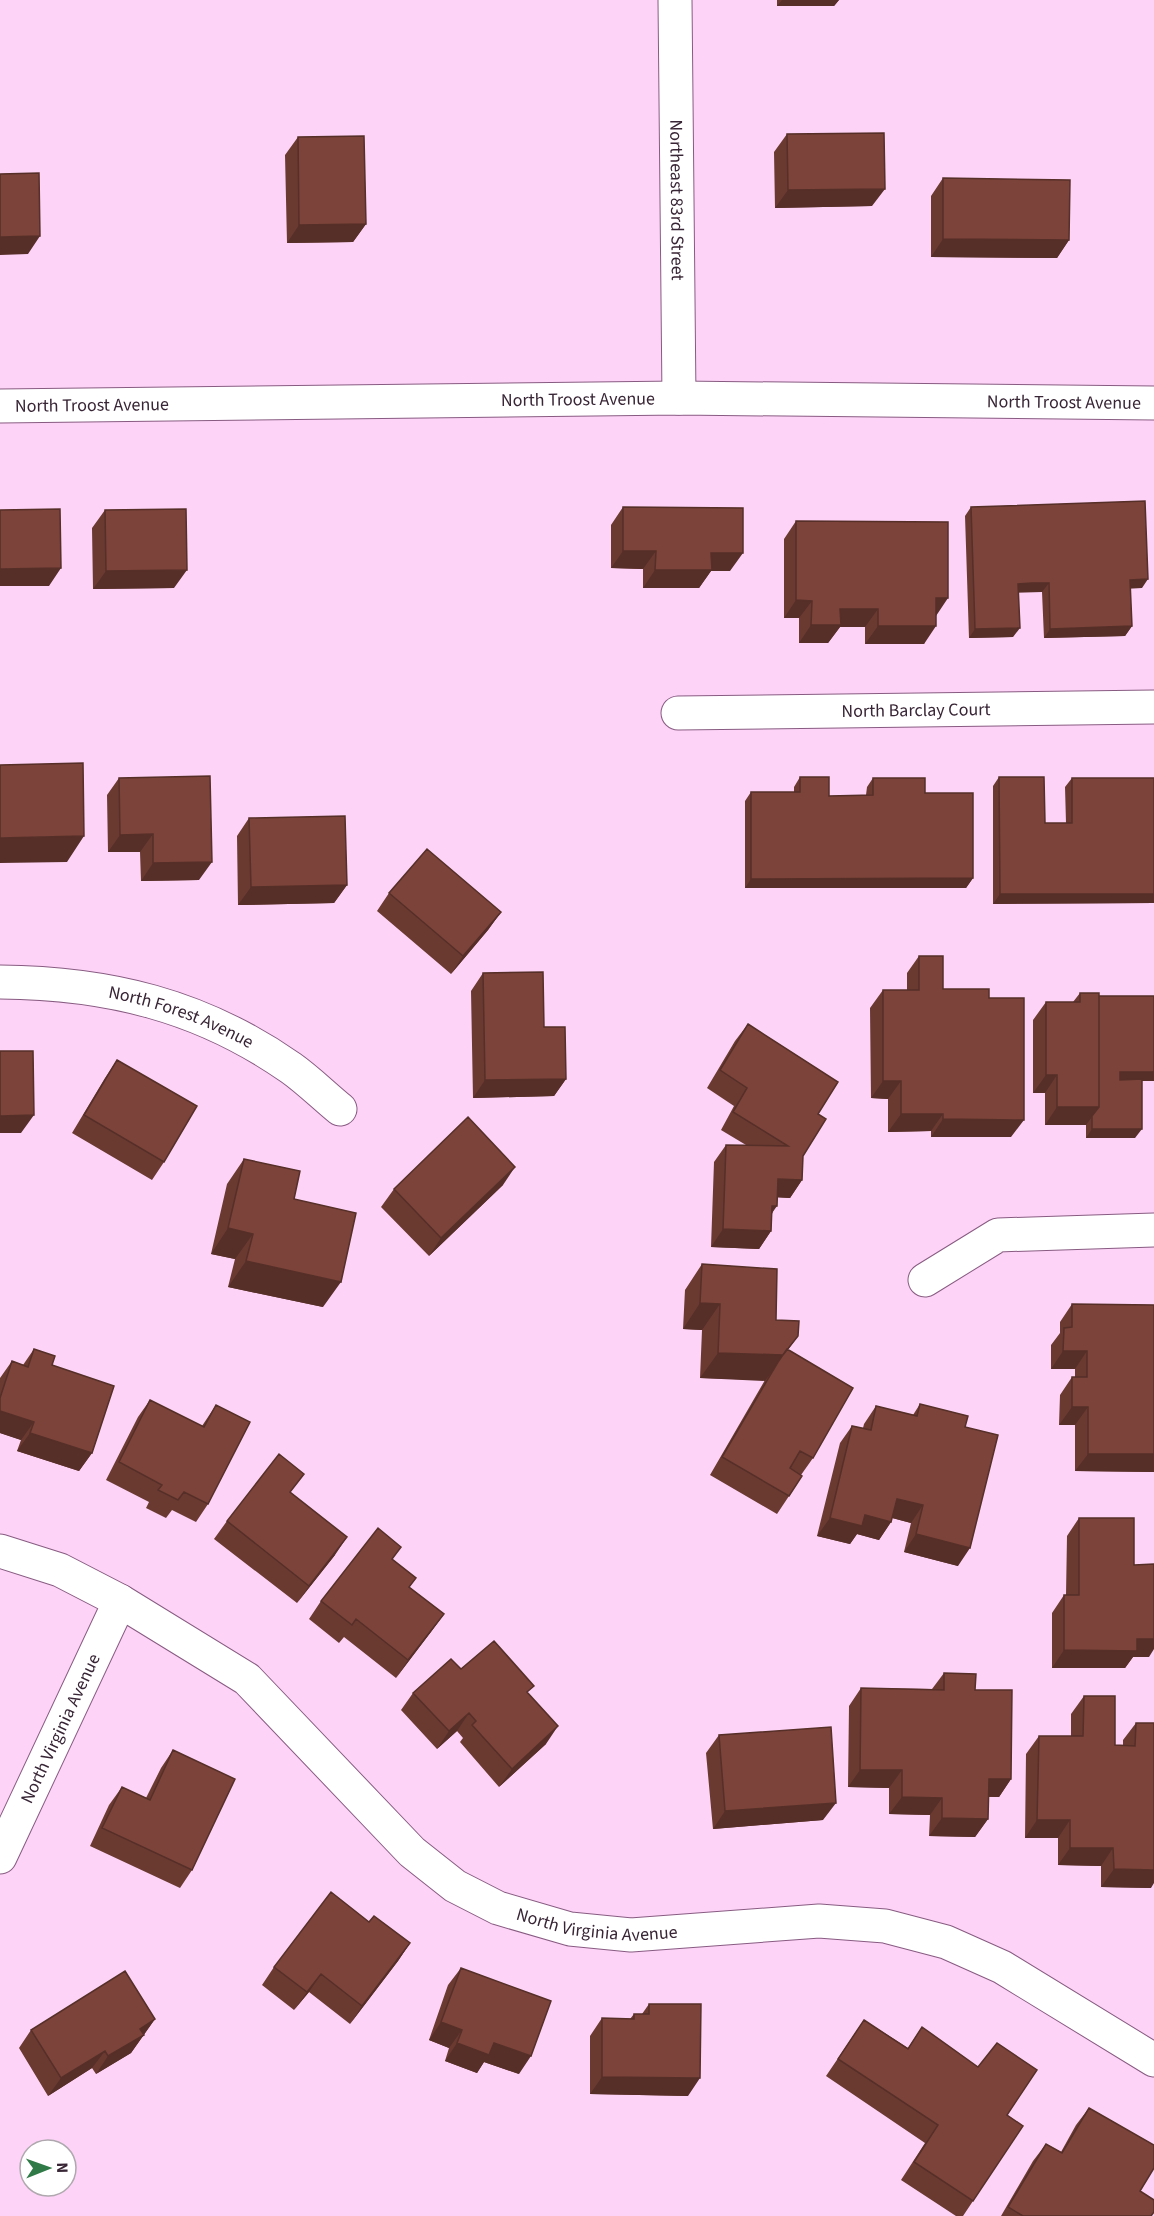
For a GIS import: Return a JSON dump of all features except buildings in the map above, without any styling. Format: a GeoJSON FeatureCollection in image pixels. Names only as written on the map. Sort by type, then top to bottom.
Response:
{"type":"FeatureCollection","features":[{"type":"Feature","properties":{"kind":"street","name":"Northeast 83rd Street"},"geometry":{"type":"LineString","coordinates":[[675,0],[679,398]]}},
{"type":"Feature","properties":{"kind":"street","name":"North Troost Avenue"},"geometry":{"type":"LineString","coordinates":[[0,406],[679,398],[1154,403]]}},
{"type":"Feature","properties":{"kind":"street","name":"North Barclay Court"},"geometry":{"type":"LineString","coordinates":[[678,713],[1154,708]]}},
{"type":"Feature","properties":{"kind":"street","name":"North Forest Avenue"},"geometry":{"type":"LineString","coordinates":[[0,982],[55,982],[118,991],[179,1008],[238,1035],[292,1068],[340,1109]]}},
{"type":"Feature","properties":{"kind":"street"},"geometry":{"type":"LineString","coordinates":[[924,1280],[998,1235],[1154,1230]]}},
{"type":"Feature","properties":{"kind":"street","name":"North Virginia Avenue"},"geometry":{"type":"LineString","coordinates":[[0,1551],[60,1570],[120,1601],[247,1679],[412,1852],[455,1886],[498,1908],[570,1929],[631,1935],[819,1921],[885,1926],[946,1942],[1002,1967],[1154,2060]]}},
{"type":"Feature","properties":{"kind":"street","name":"North Virginia Avenue"},"geometry":{"type":"LineString","coordinates":[[0,1857],[120,1601]]}}]}
